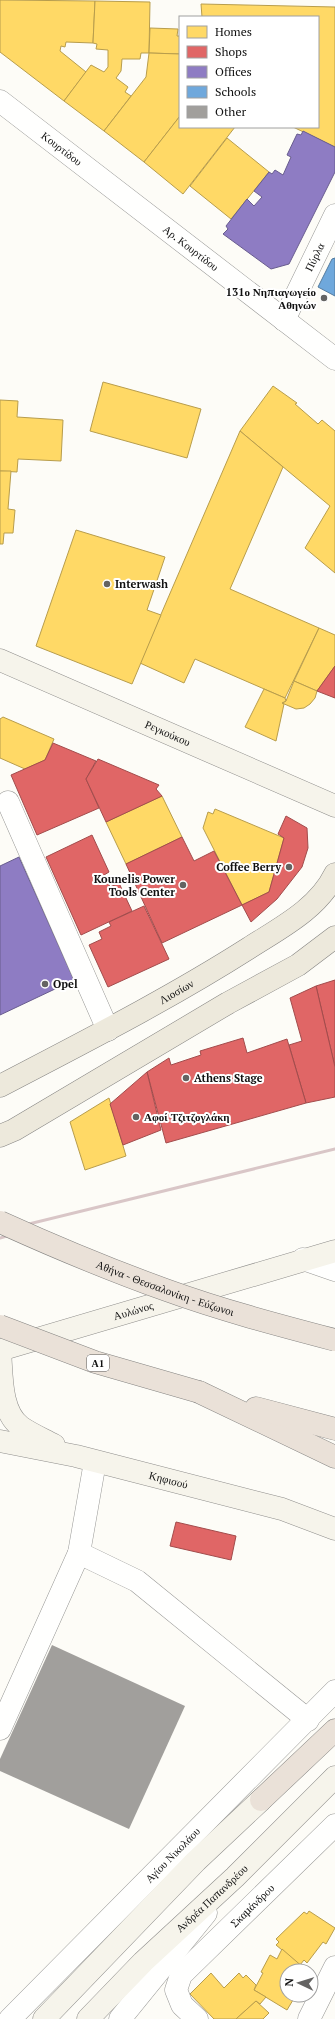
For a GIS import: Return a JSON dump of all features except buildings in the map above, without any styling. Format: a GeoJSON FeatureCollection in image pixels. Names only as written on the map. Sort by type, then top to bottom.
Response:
{"type":"FeatureCollection","features":[{"type":"Feature","properties":{"kind":"highway","name":"Αθήνα - Θεσσαλονίκη - Εύζωνοι"},"geometry":{"type":"LineString","coordinates":[[0,1222],[75,1256],[167,1290],[258,1319],[335,1340]]}},
{"type":"Feature","properties":{"kind":"highway","name":"Α1"},"geometry":{"type":"LineString","coordinates":[[0,1326],[95,1362],[335,1429]]}},
{"type":"Feature","properties":{"kind":"highway"},"geometry":{"type":"LineString","coordinates":[[199,1392],[335,1458]]}},
{"type":"Feature","properties":{"kind":"highway"},"geometry":{"type":"LineString","coordinates":[[261,1800],[335,1730]]}},
{"type":"Feature","properties":{"kind":"main road","name":"Ρεγκούκου"},"geometry":{"type":"LineString","coordinates":[[0,660],[335,806]]}},
{"type":"Feature","properties":{"kind":"main road","name":"Λιοσίων"},"geometry":{"type":"LineString","coordinates":[[0,1086],[108,1030],[219,966],[289,922],[312,905],[330,885],[335,874]]}},
{"type":"Feature","properties":{"kind":"main road"},"geometry":{"type":"LineString","coordinates":[[0,1136],[21,1126],[228,1003],[298,965],[335,937]]}},
{"type":"Feature","properties":{"kind":"main road"},"geometry":{"type":"LineString","coordinates":[[298,965],[335,952]]}},
{"type":"Feature","properties":{"kind":"main road","name":"Αυλώνος"},"geometry":{"type":"LineString","coordinates":[[0,1350],[335,1251]]}},
{"type":"Feature","properties":{"kind":"main road"},"geometry":{"type":"LineString","coordinates":[[0,1350],[3,1396],[6,1409],[12,1419],[20,1427],[85,1459]]}},
{"type":"Feature","properties":{"kind":"main road","name":"Κηφισού"},"geometry":{"type":"LineString","coordinates":[[0,1441],[85,1459],[290,1511],[335,1529]]}},
{"type":"Feature","properties":{"kind":"main road"},"geometry":{"type":"LineString","coordinates":[[290,1511],[335,1516]]}},
{"type":"Feature","properties":{"kind":"main road","name":"Ανδρέα Παπανδρέου"},"geometry":{"type":"LineString","coordinates":[[88,2019],[144,1962],[235,1877],[335,1777]]}},
{"type":"Feature","properties":{"kind":"main road"},"geometry":{"type":"LineString","coordinates":[[44,2019],[196,1861],[261,1800]]}},
{"type":"Feature","properties":{"kind":"street","name":"Κουρτίδου"},"geometry":{"type":"LineString","coordinates":[[0,102],[123,196]]}},
{"type":"Feature","properties":{"kind":"street","name":"Αρ. Κουρτίδου"},"geometry":{"type":"LineString","coordinates":[[123,196],[335,359]]}},
{"type":"Feature","properties":{"kind":"street","name":"Πύρλα"},"geometry":{"type":"LineString","coordinates":[[284,320],[335,215]]}},
{"type":"Feature","properties":{"kind":"street"},"geometry":{"type":"LineString","coordinates":[[8,802],[108,1030]]}},
{"type":"Feature","properties":{"kind":"street"},"geometry":{"type":"LineString","coordinates":[[303,1260],[335,1270]]}},
{"type":"Feature","properties":{"kind":"street"},"geometry":{"type":"LineString","coordinates":[[0,1729],[79,1553],[85,1459]]}},
{"type":"Feature","properties":{"kind":"street"},"geometry":{"type":"LineString","coordinates":[[79,1553],[136,1581],[308,1720]]}},
{"type":"Feature","properties":{"kind":"street","name":"Αγίου Νικολάου"},"geometry":{"type":"LineString","coordinates":[[10,2019],[308,1720],[335,1691]]}},
{"type":"Feature","properties":{"kind":"street","name":"Σκαμάνδρου"},"geometry":{"type":"LineString","coordinates":[[197,2019],[182,2005],[176,1990],[181,1975],[335,1825]]}},
{"type":"Feature","properties":{"kind":"street"},"geometry":{"type":"LineString","coordinates":[[120,2019],[235,1877]]}},
{"type":"Feature","properties":{"kind":"street"},"geometry":{"type":"LineString","coordinates":[[309,2019],[335,1967]]}},
{"type":"Feature","properties":{"kind":"railway"},"geometry":{"type":"LineString","coordinates":[[0,1231],[335,1149]]}},
{"type":"Feature","properties":{"kind":"railway"},"geometry":{"type":"LineString","coordinates":[[0,1238],[17,1233]]}},
{"type":"Feature","properties":{"kind":"place","name":"131ο Νηπιαγωγείο Αθηνών"},"geometry":{"type":"Point","coordinates":[324,298]}},
{"type":"Feature","properties":{"kind":"place","name":"Interwash"},"geometry":{"type":"Point","coordinates":[107,584]}},
{"type":"Feature","properties":{"kind":"place","name":"Coffee Berry"},"geometry":{"type":"Point","coordinates":[289,867]}},
{"type":"Feature","properties":{"kind":"place","name":"Kounelis Power Tools Center"},"geometry":{"type":"Point","coordinates":[183,885]}},
{"type":"Feature","properties":{"kind":"place","name":"Opel"},"geometry":{"type":"Point","coordinates":[45,984]}},
{"type":"Feature","properties":{"kind":"place","name":"Athens Stage"},"geometry":{"type":"Point","coordinates":[186,1078]}},
{"type":"Feature","properties":{"kind":"place","name":"Αφοί Τζιτζογλάκη"},"geometry":{"type":"Point","coordinates":[136,1117]}}]}
